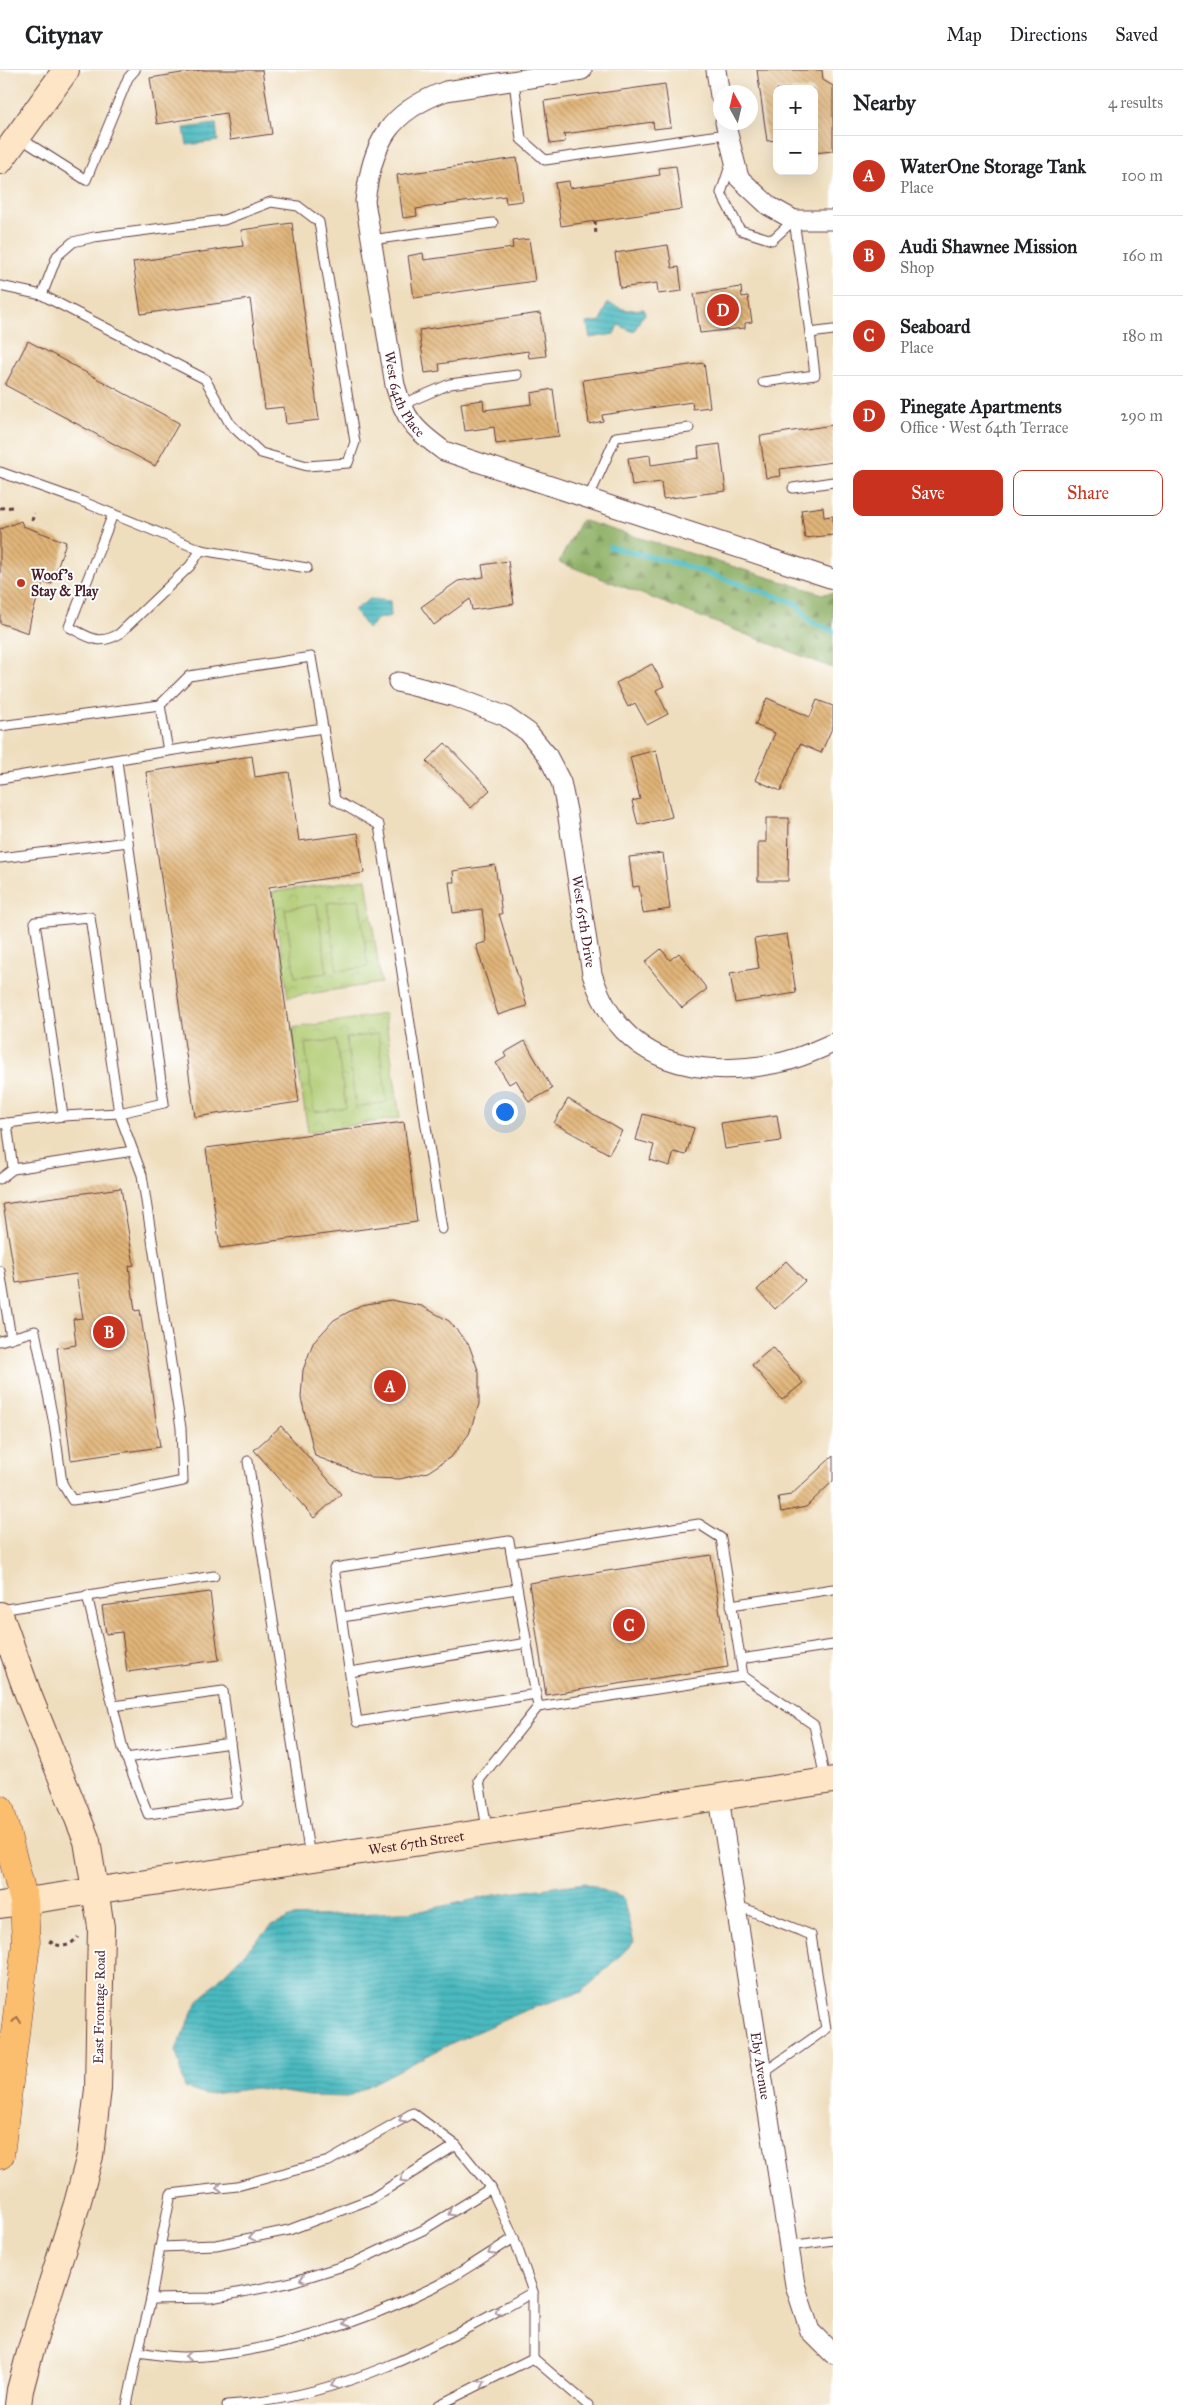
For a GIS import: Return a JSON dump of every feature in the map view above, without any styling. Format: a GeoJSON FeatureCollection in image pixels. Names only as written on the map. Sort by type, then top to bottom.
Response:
{"type":"FeatureCollection","features":[{"type":"Feature","properties":{"kind":"highway"},"geometry":{"type":"LineString","coordinates":[[0,1809],[12,1903],[26,1944],[0,2155]]}},
{"type":"Feature","properties":{"kind":"street"},"geometry":{"type":"LineString","coordinates":[[0,161],[66,70]]}},
{"type":"Feature","properties":{"kind":"street","name":"West 64th Place"},"geometry":{"type":"LineString","coordinates":[[582,70],[446,91],[428,98],[411,107],[390,126],[375,151],[369,170],[365,201],[395,385],[401,405],[418,432],[444,451],[588,500],[833,579]]}},
{"type":"Feature","properties":{"kind":"street"},"geometry":{"type":"LineString","coordinates":[[716,70],[718,85]]}},
{"type":"Feature","properties":{"kind":"street"},"geometry":{"type":"LineString","coordinates":[[726,130],[739,178],[769,206],[794,220],[833,220]]}},
{"type":"Feature","properties":{"kind":"street","name":"West 65th Drive"},"geometry":{"type":"LineString","coordinates":[[398,682],[452,696],[505,716],[528,732],[547,755],[561,782],[592,974],[597,992],[614,1021],[636,1043],[670,1061],[703,1069],[731,1070],[784,1062],[833,1044]]}},
{"type":"Feature","properties":{"kind":"street","name":"East Frontage Road"},"geometry":{"type":"LineString","coordinates":[[0,1615],[28,1694],[87,1841],[97,1891],[101,1927],[98,2089],[90,2156],[20,2390],[18,2405]]}},
{"type":"Feature","properties":{"kind":"street","name":"West 67th Street"},"geometry":{"type":"LineString","coordinates":[[12,1903],[829,1781]]}},
{"type":"Feature","properties":{"kind":"street","name":"Eby Avenue"},"geometry":{"type":"LineString","coordinates":[[720,1798],[795,2285],[810,2331],[833,2354]]}},
{"type":"Feature","properties":{"kind":"lane"},"geometry":{"type":"LineString","coordinates":[[18,137],[86,180],[128,78],[135,70]]}},
{"type":"Feature","properties":{"kind":"lane"},"geometry":{"type":"LineString","coordinates":[[514,81],[520,139],[545,160],[715,130]]}},
{"type":"Feature","properties":{"kind":"lane"},"geometry":{"type":"LineString","coordinates":[[733,157],[721,194],[740,230],[772,240],[794,220]]}},
{"type":"Feature","properties":{"kind":"lane"},"geometry":{"type":"LineString","coordinates":[[0,286],[42,295],[205,379],[230,424],[261,453],[307,466],[348,463],[355,442],[319,222],[298,206],[272,202],[224,220],[94,237],[73,242],[57,256],[42,295]]}},
{"type":"Feature","properties":{"kind":"lane"},"geometry":{"type":"LineString","coordinates":[[762,382],[815,375],[794,220]]}},
{"type":"Feature","properties":{"kind":"lane"},"geometry":{"type":"LineString","coordinates":[[372,240],[493,223]]}},
{"type":"Feature","properties":{"kind":"lane"},"geometry":{"type":"LineString","coordinates":[[810,333],[833,330]]}},
{"type":"Feature","properties":{"kind":"lane"},"geometry":{"type":"LineString","coordinates":[[401,405],[450,384],[517,374]]}},
{"type":"Feature","properties":{"kind":"lane"},"geometry":{"type":"LineString","coordinates":[[588,500],[616,437],[689,428]]}},
{"type":"Feature","properties":{"kind":"lane"},"geometry":{"type":"LineString","coordinates":[[0,472],[113,514],[201,550],[306,568]]}},
{"type":"Feature","properties":{"kind":"lane"},"geometry":{"type":"LineString","coordinates":[[792,488],[833,482]]}},
{"type":"Feature","properties":{"kind":"lane"},"geometry":{"type":"LineString","coordinates":[[113,514],[69,627],[96,640],[109,640],[120,634],[190,566],[201,550]]}},
{"type":"Feature","properties":{"kind":"lane"},"geometry":{"type":"LineString","coordinates":[[0,726],[160,705],[189,676],[311,657],[335,800],[379,825],[442,1229]]}},
{"type":"Feature","properties":{"kind":"lane"},"geometry":{"type":"LineString","coordinates":[[160,705],[168,751]]}},
{"type":"Feature","properties":{"kind":"lane"},"geometry":{"type":"LineString","coordinates":[[0,779],[323,728]]}},
{"type":"Feature","properties":{"kind":"lane"},"geometry":{"type":"LineString","coordinates":[[12,1169],[4,1124],[63,1116],[118,1113],[164,1103],[117,761]]}},
{"type":"Feature","properties":{"kind":"lane"},"geometry":{"type":"LineString","coordinates":[[0,858],[128,842]]}},
{"type":"Feature","properties":{"kind":"lane"},"geometry":{"type":"LineString","coordinates":[[0,1341],[35,1331],[54,1424],[62,1483],[72,1500],[120,1494],[183,1481],[181,1428],[142,1175],[118,1113],[90,917],[35,922],[63,1116]]}},
{"type":"Feature","properties":{"kind":"lane"},"geometry":{"type":"LineString","coordinates":[[0,1179],[12,1169],[133,1151]]}},
{"type":"Feature","properties":{"kind":"lane"},"geometry":{"type":"LineString","coordinates":[[0,1271],[11,1338]]}},
{"type":"Feature","properties":{"kind":"lane"},"geometry":{"type":"LineString","coordinates":[[248,1461],[310,1858]]}},
{"type":"Feature","properties":{"kind":"lane"},"geometry":{"type":"LineString","coordinates":[[511,1553],[699,1524],[721,1538],[743,1676]]}},
{"type":"Feature","properties":{"kind":"lane"},"geometry":{"type":"LineString","coordinates":[[536,1694],[357,1722],[334,1568],[509,1541],[517,1589],[527,1642],[536,1694],[538,1707]]}},
{"type":"Feature","properties":{"kind":"lane"},"geometry":{"type":"LineString","coordinates":[[0,1610],[214,1576]]}},
{"type":"Feature","properties":{"kind":"lane"},"geometry":{"type":"LineString","coordinates":[[342,1617],[517,1589]]}},
{"type":"Feature","properties":{"kind":"lane"},"geometry":{"type":"LineString","coordinates":[[731,1605],[833,1590]]}},
{"type":"Feature","properties":{"kind":"lane"},"geometry":{"type":"LineString","coordinates":[[87,1595],[113,1706],[126,1758],[148,1814],[238,1802],[223,1691],[113,1706]]}},
{"type":"Feature","properties":{"kind":"lane"},"geometry":{"type":"LineString","coordinates":[[350,1672],[527,1642]]}},
{"type":"Feature","properties":{"kind":"lane"},"geometry":{"type":"LineString","coordinates":[[740,1659],[833,1645]]}},
{"type":"Feature","properties":{"kind":"lane"},"geometry":{"type":"LineString","coordinates":[[487,1832],[479,1780],[538,1707],[743,1676],[814,1726],[829,1781]]}},
{"type":"Feature","properties":{"kind":"lane"},"geometry":{"type":"LineString","coordinates":[[126,1758],[230,1743]]}},
{"type":"Feature","properties":{"kind":"lane"},"geometry":{"type":"LineString","coordinates":[[736,1905],[811,1935],[826,2029],[762,2074]]}},
{"type":"Feature","properties":{"kind":"lane"},"geometry":{"type":"LineString","coordinates":[[127,2405],[151,2300],[170,2194],[237,2186],[328,2161],[413,2113],[456,2145],[491,2188],[514,2238],[533,2292],[533,2358],[588,2405]]}},
{"type":"Feature","properties":{"kind":"lane"},"geometry":{"type":"LineString","coordinates":[[160,2247],[216,2245],[289,2230],[371,2200],[456,2145]]}},
{"type":"Feature","properties":{"kind":"lane"},"geometry":{"type":"LineString","coordinates":[[151,2300],[211,2298],[288,2283],[353,2263],[423,2230],[491,2188]]}},
{"type":"Feature","properties":{"kind":"lane"},"geometry":{"type":"LineString","coordinates":[[138,2352],[183,2357],[265,2348],[314,2334],[378,2312],[438,2285],[514,2238]]}},
{"type":"Feature","properties":{"kind":"lane"},"geometry":{"type":"LineString","coordinates":[[789,2246],[833,2240]]}},
{"type":"Feature","properties":{"kind":"lane"},"geometry":{"type":"LineString","coordinates":[[227,2405],[254,2404],[320,2389],[396,2363],[469,2329],[533,2292]]}},
{"type":"Feature","properties":{"kind":"lane"},"geometry":{"type":"LineString","coordinates":[[439,2405],[533,2358]]}},
{"type":"Feature","properties":{"kind":"path"},"geometry":{"type":"LineString","coordinates":[[594,221],[596,236]]}},
{"type":"Feature","properties":{"kind":"path"},"geometry":{"type":"LineString","coordinates":[[0,508],[13,507]]}},
{"type":"Feature","properties":{"kind":"path"},"geometry":{"type":"LineString","coordinates":[[32,521],[34,513]]}},
{"type":"Feature","properties":{"kind":"path"},"geometry":{"type":"LineString","coordinates":[[48,1941],[60,1947],[71,1945],[80,1935]]}},
{"type":"Feature","properties":{"kind":"green space"},"geometry":{"type":"Polygon","coordinates":[[[581,520],[823,594],[833,593],[833,668],[559,562],[581,520]]]}},
{"type":"Feature","properties":{"kind":"green space"},"geometry":{"type":"Polygon","coordinates":[[[366,879],[381,983],[288,997],[272,892],[366,879]]]}},
{"type":"Feature","properties":{"kind":"green space"},"geometry":{"type":"Polygon","coordinates":[[[359,899],[368,967],[337,971],[327,903],[359,899]]]}},
{"type":"Feature","properties":{"kind":"green space"},"geometry":{"type":"Polygon","coordinates":[[[317,904],[327,973],[295,977],[285,909],[317,904]]]}},
{"type":"Feature","properties":{"kind":"green space"},"geometry":{"type":"Polygon","coordinates":[[[385,1014],[400,1118],[308,1132],[292,1028],[385,1014]]]}},
{"type":"Feature","properties":{"kind":"green space"},"geometry":{"type":"Polygon","coordinates":[[[378,1034],[387,1102],[356,1107],[346,1038],[378,1034]]]}},
{"type":"Feature","properties":{"kind":"green space"},"geometry":{"type":"Polygon","coordinates":[[[336,1040],[346,1108],[314,1112],[305,1044],[336,1040]]]}},
{"type":"Feature","properties":{"kind":"water"},"geometry":{"type":"Polygon","coordinates":[[[216,124],[218,141],[187,145],[184,128],[216,124]]]}},
{"type":"Feature","properties":{"kind":"water"},"geometry":{"type":"Polygon","coordinates":[[[607,303],[626,310],[644,309],[645,315],[641,318],[634,332],[618,325],[614,334],[590,338],[587,323],[601,321],[607,303]]]}},
{"type":"Feature","properties":{"kind":"water"},"geometry":{"type":"Polygon","coordinates":[[[370,599],[390,601],[391,616],[377,619],[368,629],[354,610],[370,599]]]}},
{"type":"Feature","properties":{"kind":"water"},"geometry":{"type":"Polygon","coordinates":[[[585,1883],[623,1898],[634,1942],[582,1992],[529,2009],[454,2042],[347,2097],[310,2096],[255,2088],[205,2095],[185,2088],[176,2050],[198,2001],[270,1927],[292,1917],[421,1911],[494,1895],[585,1883]]]}},
{"type":"Feature","properties":{"kind":"building"},"geometry":{"type":"Polygon","coordinates":[[[201,70],[262,70],[272,134],[230,140],[226,113],[157,124],[150,78],[201,70]]]}},
{"type":"Feature","properties":{"kind":"building"},"geometry":{"type":"Polygon","coordinates":[[[757,70],[822,70],[823,80],[833,86],[833,151],[818,153],[818,85],[773,85],[773,140],[767,141],[757,70]]]}},
{"type":"Feature","properties":{"kind":"building"},"geometry":{"type":"Polygon","coordinates":[[[665,84],[671,127],[654,129],[653,122],[564,134],[565,142],[550,144],[544,101],[665,84]]]}},
{"type":"Feature","properties":{"kind":"building"},"geometry":{"type":"Polygon","coordinates":[[[517,158],[523,201],[506,203],[505,196],[416,209],[417,216],[403,218],[397,175],[517,158]]]}},
{"type":"Feature","properties":{"kind":"building"},"geometry":{"type":"Polygon","coordinates":[[[676,166],[682,209],[561,226],[555,183],[569,181],[570,188],[660,175],[659,168],[676,166]]]}},
{"type":"Feature","properties":{"kind":"building"},"geometry":{"type":"Polygon","coordinates":[[[292,223],[319,420],[286,424],[284,407],[265,409],[250,299],[141,314],[133,262],[243,246],[241,230],[292,223]]]}},
{"type":"Feature","properties":{"kind":"building"},"geometry":{"type":"Polygon","coordinates":[[[529,239],[535,281],[414,298],[408,256],[423,253],[424,260],[513,248],[512,241],[529,239]]]}},
{"type":"Feature","properties":{"kind":"building"},"geometry":{"type":"Polygon","coordinates":[[[668,245],[672,268],[679,267],[682,291],[658,294],[657,283],[620,288],[615,253],[668,245]]]}},
{"type":"Feature","properties":{"kind":"building"},"geometry":{"type":"Polygon","coordinates":[[[741,287],[742,297],[748,296],[752,322],[745,323],[745,328],[700,333],[694,294],[741,287]]]}},
{"type":"Feature","properties":{"kind":"building"},"geometry":{"type":"Polygon","coordinates":[[[540,313],[546,356],[529,358],[528,351],[439,364],[440,371],[425,373],[419,330],[540,313]]]}},
{"type":"Feature","properties":{"kind":"building"},"geometry":{"type":"Polygon","coordinates":[[[28,341],[179,423],[155,466],[5,385],[28,341]]]}},
{"type":"Feature","properties":{"kind":"building"},"geometry":{"type":"Polygon","coordinates":[[[704,363],[710,407],[693,409],[692,402],[602,415],[603,421],[589,424],[583,380],[704,363]]]}},
{"type":"Feature","properties":{"kind":"building"},"geometry":{"type":"Polygon","coordinates":[[[553,389],[559,436],[496,444],[494,427],[465,431],[461,403],[483,400],[484,410],[532,404],[531,393],[553,389]]]}},
{"type":"Feature","properties":{"kind":"building"},"geometry":{"type":"Polygon","coordinates":[[[833,425],[833,462],[780,469],[781,476],[766,478],[760,436],[833,425]]]}},
{"type":"Feature","properties":{"kind":"building"},"geometry":{"type":"Polygon","coordinates":[[[720,444],[726,491],[663,499],[661,482],[632,486],[628,458],[650,455],[651,465],[699,458],[698,447],[720,444]]]}},
{"type":"Feature","properties":{"kind":"building"},"geometry":{"type":"Polygon","coordinates":[[[823,507],[824,517],[833,516],[833,535],[805,538],[801,510],[823,507]]]}},
{"type":"Feature","properties":{"kind":"building","name":"Woof's Stay & Play"},"geometry":{"type":"Polygon","coordinates":[[[21,521],[23,526],[66,542],[52,584],[43,582],[28,633],[0,623],[0,529],[21,521]]]}},
{"type":"Feature","properties":{"kind":"building"},"geometry":{"type":"Polygon","coordinates":[[[508,561],[514,604],[472,610],[470,599],[434,625],[421,607],[458,581],[484,577],[482,565],[508,561]]]}},
{"type":"Feature","properties":{"kind":"building"},"geometry":{"type":"Polygon","coordinates":[[[652,664],[664,686],[656,690],[668,714],[647,725],[635,703],[628,707],[616,683],[652,664]]]}},
{"type":"Feature","properties":{"kind":"building"},"geometry":{"type":"Polygon","coordinates":[[[767,698],[810,717],[817,700],[833,706],[833,726],[821,753],[800,744],[781,791],[755,780],[775,733],[755,725],[767,698]]]}},
{"type":"Feature","properties":{"kind":"building"},"geometry":{"type":"Polygon","coordinates":[[[445,743],[490,790],[471,808],[426,761],[445,743]]]}},
{"type":"Feature","properties":{"kind":"building"},"geometry":{"type":"Polygon","coordinates":[[[656,750],[672,817],[638,825],[632,801],[640,799],[630,757],[656,750]]]}},
{"type":"Feature","properties":{"kind":"building"},"geometry":{"type":"Polygon","coordinates":[[[252,756],[255,777],[289,772],[299,841],[358,833],[364,873],[269,887],[299,1102],[195,1117],[146,772],[252,756]]]}},
{"type":"Feature","properties":{"kind":"building"},"geometry":{"type":"Polygon","coordinates":[[[766,818],[789,818],[788,881],[758,881],[758,842],[766,842],[766,818]]]}},
{"type":"Feature","properties":{"kind":"building"},"geometry":{"type":"Polygon","coordinates":[[[663,853],[670,909],[643,913],[639,886],[633,887],[629,857],[663,853]]]}},
{"type":"Feature","properties":{"kind":"building"},"geometry":{"type":"Polygon","coordinates":[[[495,865],[502,914],[499,914],[527,1006],[498,1015],[476,945],[486,942],[482,909],[453,913],[449,882],[454,882],[453,871],[495,865]]]}},
{"type":"Feature","properties":{"kind":"building"},"geometry":{"type":"Polygon","coordinates":[[[787,934],[796,993],[735,1003],[730,973],[759,968],[754,939],[787,934]]]}},
{"type":"Feature","properties":{"kind":"building"},"geometry":{"type":"Polygon","coordinates":[[[661,949],[670,960],[679,953],[707,989],[682,1008],[645,962],[661,949]]]}},
{"type":"Feature","properties":{"kind":"building"},"geometry":{"type":"Polygon","coordinates":[[[525,1041],[552,1089],[529,1102],[516,1080],[509,1084],[496,1063],[506,1057],[504,1053],[525,1041]]]}},
{"type":"Feature","properties":{"kind":"building"},"geometry":{"type":"Polygon","coordinates":[[[568,1099],[622,1131],[609,1154],[554,1123],[568,1099]]]}},
{"type":"Feature","properties":{"kind":"building"},"geometry":{"type":"Polygon","coordinates":[[[643,1114],[694,1128],[686,1155],[674,1152],[670,1166],[650,1160],[654,1145],[636,1140],[643,1114]]]}},
{"type":"Feature","properties":{"kind":"building"},"geometry":{"type":"Polygon","coordinates":[[[777,1115],[781,1141],[725,1149],[721,1123],[777,1115]]]}},
{"type":"Feature","properties":{"kind":"building"},"geometry":{"type":"Polygon","coordinates":[[[404,1122],[417,1222],[220,1248],[206,1148],[404,1122]]]}},
{"type":"Feature","properties":{"kind":"building"},"geometry":{"type":"Polygon","coordinates":[[[121,1188],[134,1265],[129,1266],[135,1311],[140,1310],[160,1447],[71,1460],[57,1348],[76,1345],[73,1319],[83,1318],[76,1274],[16,1283],[3,1204],[121,1188]]]}},
{"type":"Feature","properties":{"kind":"building"},"geometry":{"type":"Polygon","coordinates":[[[786,1261],[805,1281],[775,1309],[757,1290],[786,1261]]]}},
{"type":"Feature","properties":{"kind":"building"},"geometry":{"type":"Polygon","coordinates":[[[391,1300],[422,1306],[449,1321],[469,1345],[479,1373],[479,1404],[469,1434],[452,1456],[428,1472],[400,1479],[372,1478],[315,1456],[301,1398],[303,1370],[313,1343],[334,1320],[361,1305],[391,1300]]]}},
{"type":"Feature","properties":{"kind":"building"},"geometry":{"type":"Polygon","coordinates":[[[773,1347],[803,1383],[782,1400],[752,1365],[773,1347]]]}},
{"type":"Feature","properties":{"kind":"building"},"geometry":{"type":"Polygon","coordinates":[[[281,1426],[341,1494],[314,1518],[254,1450],[281,1426]]]}},
{"type":"Feature","properties":{"kind":"building"},"geometry":{"type":"Polygon","coordinates":[[[833,1456],[833,1481],[806,1507],[781,1512],[778,1497],[791,1495],[833,1456]]]}},
{"type":"Feature","properties":{"kind":"building"},"geometry":{"type":"Polygon","coordinates":[[[711,1555],[728,1667],[546,1695],[529,1583],[711,1555]]]}},
{"type":"Feature","properties":{"kind":"building"},"geometry":{"type":"Polygon","coordinates":[[[210,1592],[219,1660],[127,1672],[122,1632],[106,1634],[102,1606],[210,1592]]]}},
{"type":"Feature","properties":{"kind":"waterway"},"geometry":{"type":"LineString","coordinates":[[610,547],[680,564],[796,603],[810,621],[833,631]]}},
{"type":"Feature","properties":{"kind":"place","name":"Pinegate Apartments"},"geometry":{"type":"Point","coordinates":[723,310]}},
{"type":"Feature","properties":{"kind":"place","name":"Woof's Stay & Play"},"geometry":{"type":"Point","coordinates":[21,583]}},
{"type":"Feature","properties":{"kind":"place","name":"Audi Shawnee Mission"},"geometry":{"type":"Point","coordinates":[109,1332]}},
{"type":"Feature","properties":{"kind":"place","name":"WaterOne Storage Tank"},"geometry":{"type":"Point","coordinates":[390,1386]}},
{"type":"Feature","properties":{"kind":"place","name":"Seaboard"},"geometry":{"type":"Point","coordinates":[629,1625]}}]}
